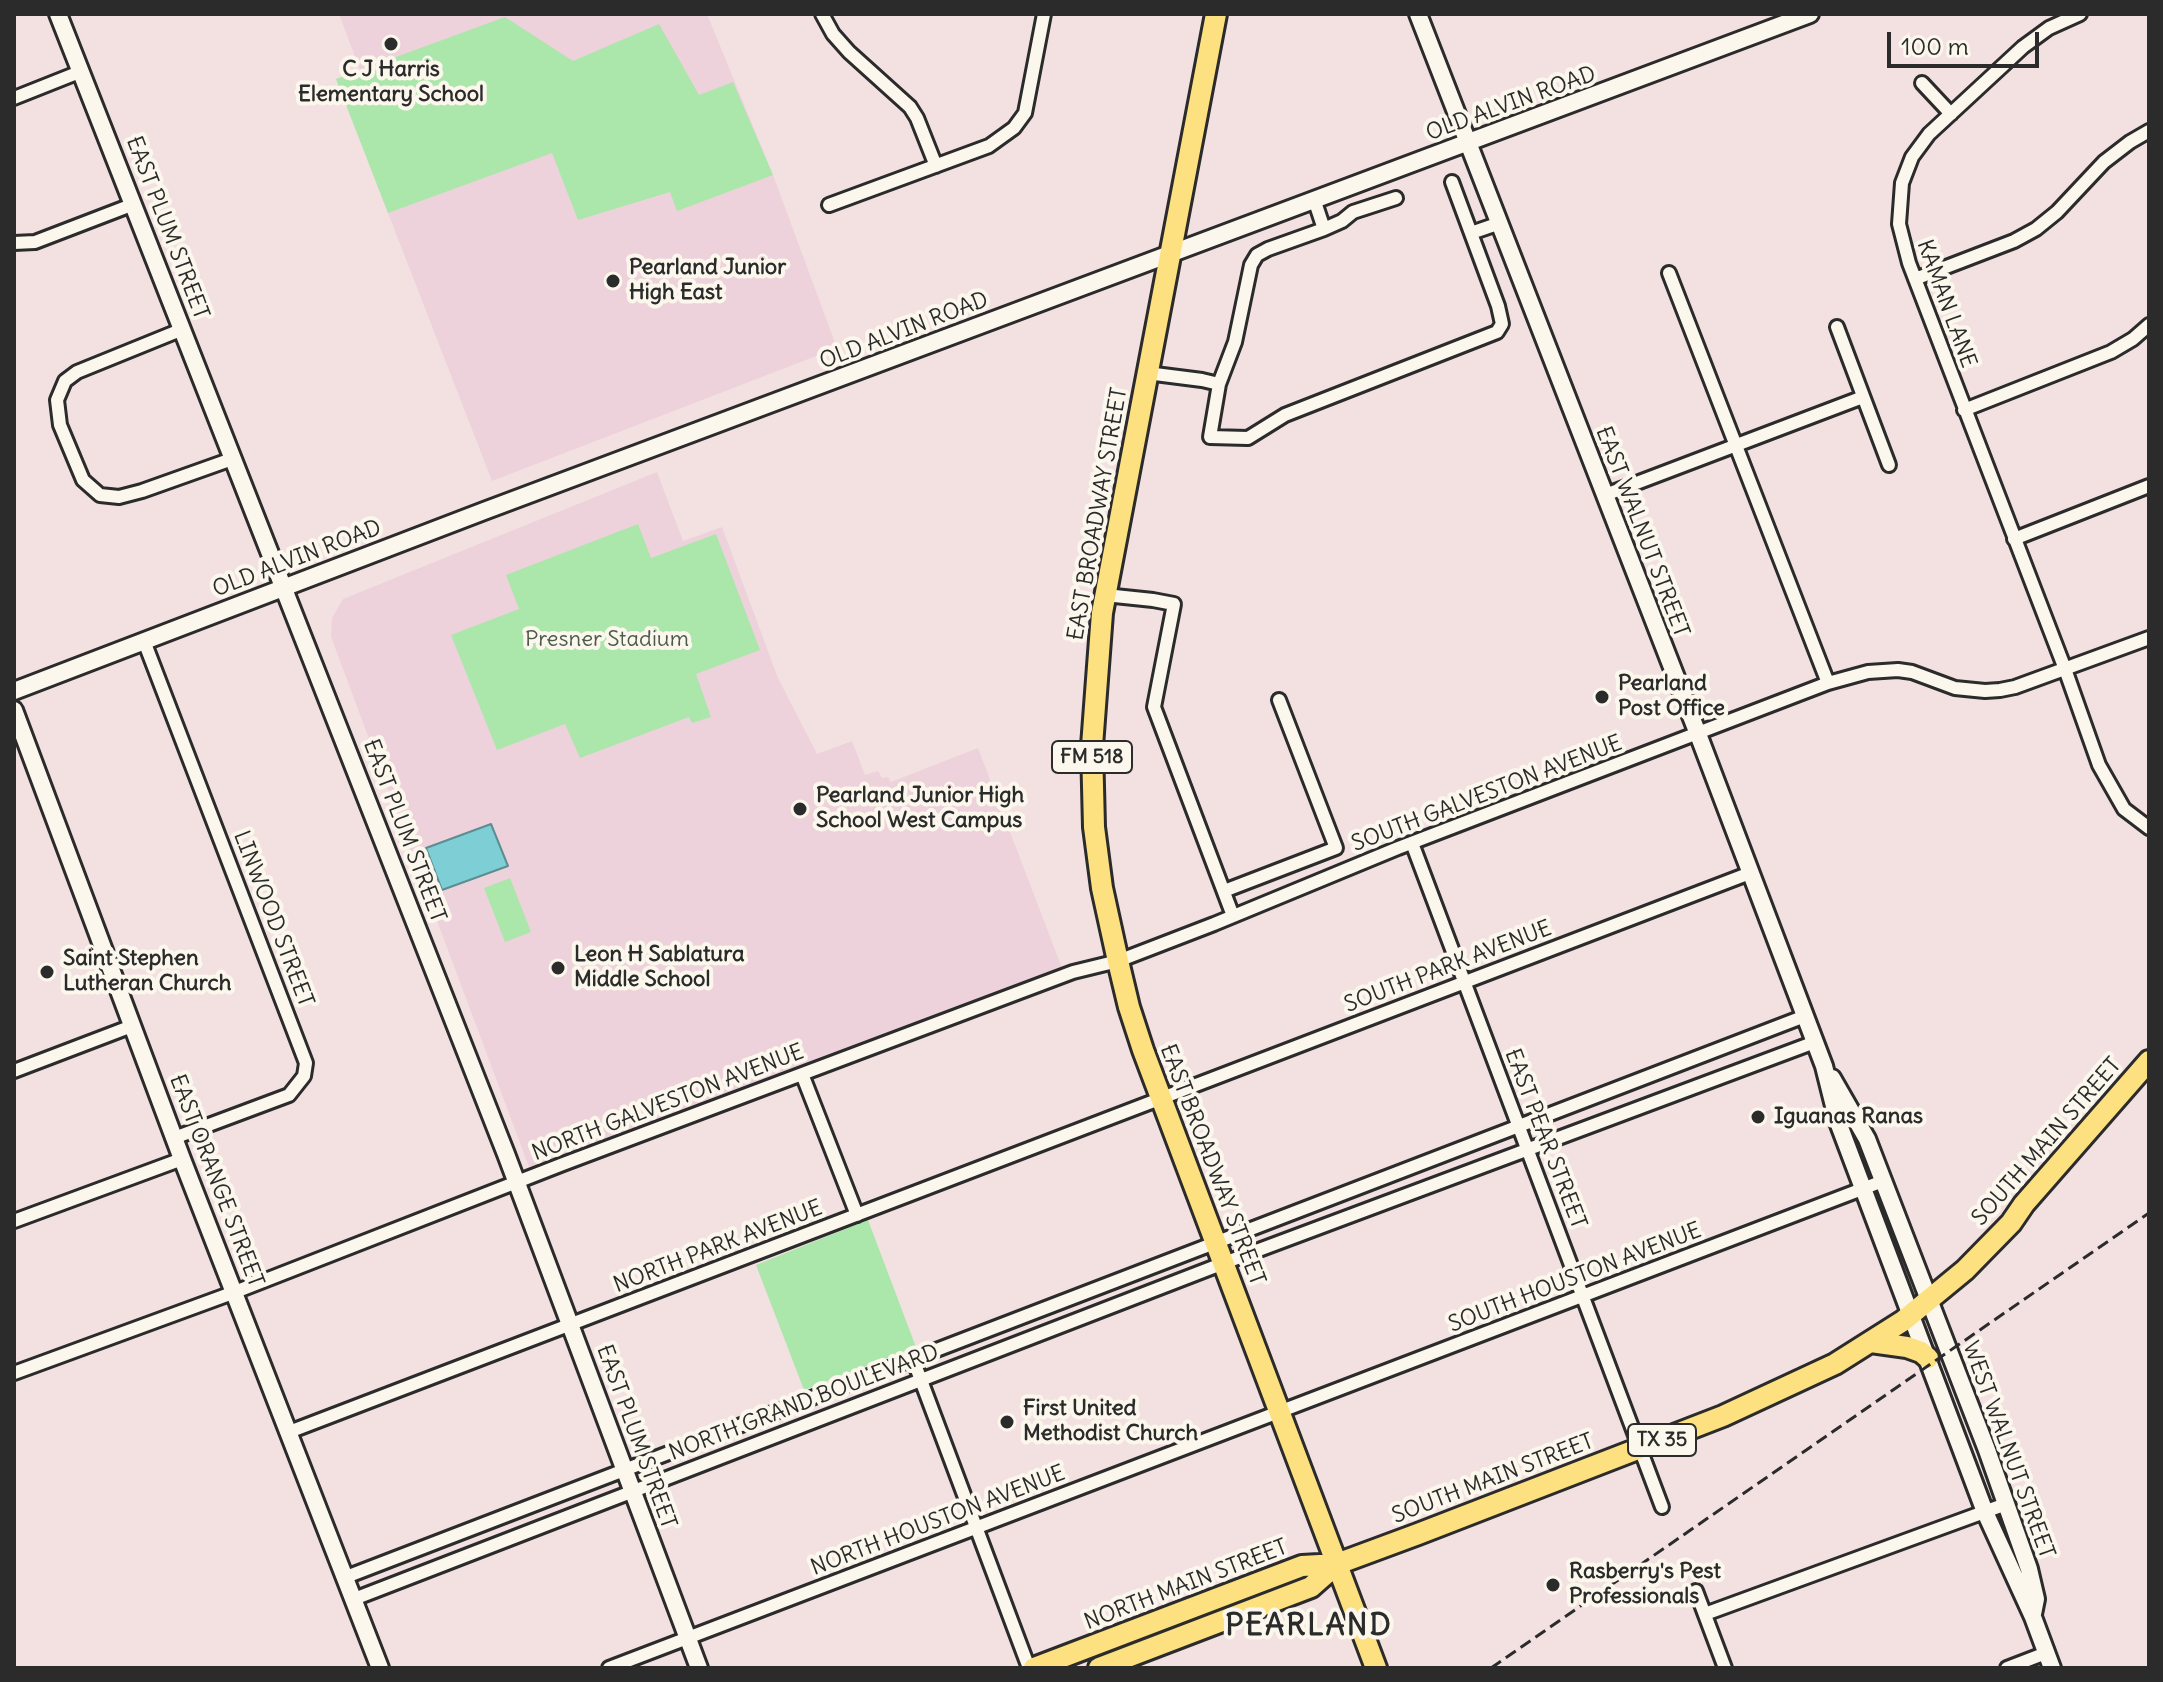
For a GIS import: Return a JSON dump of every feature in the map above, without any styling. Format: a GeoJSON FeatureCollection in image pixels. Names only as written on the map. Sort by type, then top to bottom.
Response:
{"type":"FeatureCollection","features":[{"type":"Feature","properties":{"kind":"main road","name":"EAST BROADWAY STREET"},"geometry":{"type":"LineString","coordinates":[[1216,14],[1102,613],[1095,700],[1094,827],[1102,888],[1133,1020],[1337,1564]]}},
{"type":"Feature","properties":{"kind":"main road","name":"SOUTH MAIN STREET"},"geometry":{"type":"LineString","coordinates":[[1337,1564],[1751,1405],[1835,1364],[1871,1342],[1903,1321],[1965,1270],[2011,1223],[2024,1204],[2149,1061]]}},
{"type":"Feature","properties":{"kind":"main road"},"geometry":{"type":"LineString","coordinates":[[1871,1342],[1907,1347],[1928,1358]]}},
{"type":"Feature","properties":{"kind":"main road","name":"NORTH MAIN STREET"},"geometry":{"type":"LineString","coordinates":[[1032,1668],[1302,1566],[1337,1564]]}},
{"type":"Feature","properties":{"kind":"main road","name":"TX 35"},"geometry":{"type":"LineString","coordinates":[[1099,1668],[1311,1587],[1337,1564]]}},
{"type":"Feature","properties":{"kind":"main road","name":"FM 518"},"geometry":{"type":"LineString","coordinates":[[1337,1564],[1376,1668]]}},
{"type":"Feature","properties":{"kind":"street","name":"EAST PLUM STREET"},"geometry":{"type":"LineString","coordinates":[[58,14],[517,1182],[699,1668]]}},
{"type":"Feature","properties":{"kind":"street"},"geometry":{"type":"LineString","coordinates":[[822,14],[833,34],[849,52],[910,107],[936,166]]}},
{"type":"Feature","properties":{"kind":"street"},"geometry":{"type":"LineString","coordinates":[[829,205],[989,146],[1014,128],[1025,113],[1044,14]]}},
{"type":"Feature","properties":{"kind":"street","name":"EAST WALNUT STREET"},"geometry":{"type":"LineString","coordinates":[[1418,14],[1815,1042],[1838,1122],[1911,1313]]}},
{"type":"Feature","properties":{"kind":"street","name":"OLD ALVIN ROAD"},"geometry":{"type":"LineString","coordinates":[[14,691],[1469,143],[1776,20],[1810,14]]}},
{"type":"Feature","properties":{"kind":"street","name":"KAMAN LANE"},"geometry":{"type":"LineString","coordinates":[[2080,14],[2049,28],[2023,47],[1920,145],[1902,183],[1899,224],[1915,279],[2095,753],[2124,809],[2149,828]]}},
{"type":"Feature","properties":{"kind":"street"},"geometry":{"type":"LineString","coordinates":[[14,98],[82,71]]}},
{"type":"Feature","properties":{"kind":"street"},"geometry":{"type":"LineString","coordinates":[[1922,83],[1951,114]]}},
{"type":"Feature","properties":{"kind":"street"},"geometry":{"type":"LineString","coordinates":[[1915,279],[2026,236],[2057,212],[2104,162],[2149,131]]}},
{"type":"Feature","properties":{"kind":"street"},"geometry":{"type":"LineString","coordinates":[[1396,198],[1353,212],[1342,221],[1257,255],[1251,265],[1235,342],[1219,384],[1210,437],[1248,438],[1285,415],[1497,332],[1502,324],[1498,306],[1452,182]]}},
{"type":"Feature","properties":{"kind":"street"},"geometry":{"type":"LineString","coordinates":[[1314,199],[1324,229]]}},
{"type":"Feature","properties":{"kind":"street"},"geometry":{"type":"LineString","coordinates":[[14,243],[35,242],[134,204]]}},
{"type":"Feature","properties":{"kind":"street"},"geometry":{"type":"LineString","coordinates":[[1471,233],[1500,223]]}},
{"type":"Feature","properties":{"kind":"street"},"geometry":{"type":"LineString","coordinates":[[1669,273],[1828,683]]}},
{"type":"Feature","properties":{"kind":"street"},"geometry":{"type":"LineString","coordinates":[[1964,410],[2111,352],[2149,325]]}},
{"type":"Feature","properties":{"kind":"street"},"geometry":{"type":"LineString","coordinates":[[1837,327],[1889,465]]}},
{"type":"Feature","properties":{"kind":"street"},"geometry":{"type":"LineString","coordinates":[[183,329],[77,372],[65,381],[57,400],[60,425],[83,480],[100,495],[119,497],[142,491],[232,459]]}},
{"type":"Feature","properties":{"kind":"street"},"geometry":{"type":"LineString","coordinates":[[1147,373],[1219,384]]}},
{"type":"Feature","properties":{"kind":"street"},"geometry":{"type":"LineString","coordinates":[[1605,495],[1863,397]]}},
{"type":"Feature","properties":{"kind":"street"},"geometry":{"type":"LineString","coordinates":[[2014,539],[2149,486]]}},
{"type":"Feature","properties":{"kind":"street"},"geometry":{"type":"LineString","coordinates":[[1105,595],[1174,604],[1154,707],[1233,916]]}},
{"type":"Feature","properties":{"kind":"street","name":"SOUTH GALVESTON AVENUE"},"geometry":{"type":"LineString","coordinates":[[1118,961],[1412,843],[1828,683],[1868,672],[1898,670],[1955,688],[1985,691],[2015,687],[2149,638]]}},
{"type":"Feature","properties":{"kind":"street","name":"LINWOOD STREET"},"geometry":{"type":"LineString","coordinates":[[144,641],[306,1063],[304,1076],[289,1095],[174,1138]]}},
{"type":"Feature","properties":{"kind":"street"},"geometry":{"type":"LineString","coordinates":[[1224,891],[1336,848],[1279,700]]}},
{"type":"Feature","properties":{"kind":"street","name":"EAST ORANGE STREET"},"geometry":{"type":"LineString","coordinates":[[14,710],[182,1159],[380,1668]]}},
{"type":"Feature","properties":{"kind":"street","name":"EAST PEAR STREET"},"geometry":{"type":"LineString","coordinates":[[1412,843],[1662,1507]]}},
{"type":"Feature","properties":{"kind":"street","name":"SOUTH PARK AVENUE"},"geometry":{"type":"LineString","coordinates":[[1161,1098],[1750,873]]}},
{"type":"Feature","properties":{"kind":"street","name":"NORTH GALVESTON AVENUE"},"geometry":{"type":"LineString","coordinates":[[14,1373],[235,1292],[1073,972],[1118,961]]}},
{"type":"Feature","properties":{"kind":"street","name":"NORTH GRAND BOULEVARD"},"geometry":{"type":"LineString","coordinates":[[346,1577],[1805,1016]]}},
{"type":"Feature","properties":{"kind":"street"},"geometry":{"type":"LineString","coordinates":[[14,1071],[132,1026]]}},
{"type":"Feature","properties":{"kind":"street","name":"NORTH GRAND BOULEVARD"},"geometry":{"type":"LineString","coordinates":[[354,1599],[1224,1263],[1815,1042]]}},
{"type":"Feature","properties":{"kind":"street","name":"EAST WALNUT STREET"},"geometry":{"type":"LineString","coordinates":[[1824,1066],[1867,1139],[1929,1299]]}},
{"type":"Feature","properties":{"kind":"street"},"geometry":{"type":"LineString","coordinates":[[802,1074],[857,1215]]}},
{"type":"Feature","properties":{"kind":"street","name":"NORTH PARK AVENUE"},"geometry":{"type":"LineString","coordinates":[[289,1432],[1161,1098]]}},
{"type":"Feature","properties":{"kind":"street"},"geometry":{"type":"LineString","coordinates":[[14,1221],[182,1159]]}},
{"type":"Feature","properties":{"kind":"street","name":"SOUTH HOUSTON AVENUE"},"geometry":{"type":"LineString","coordinates":[[1281,1413],[1883,1181]]}},
{"type":"Feature","properties":{"kind":"street","name":"WEST WALNUT STREET"},"geometry":{"type":"LineString","coordinates":[[1929,1299],[2006,1504],[2036,1599],[2033,1617]]}},
{"type":"Feature","properties":{"kind":"street","name":"WEST WALNUT STREET"},"geometry":{"type":"LineString","coordinates":[[1911,1313],[1985,1512],[2049,1660]]}},
{"type":"Feature","properties":{"kind":"street"},"geometry":{"type":"LineString","coordinates":[[913,1359],[1032,1668]]}},
{"type":"Feature","properties":{"kind":"street","name":"NORTH HOUSTON AVENUE"},"geometry":{"type":"LineString","coordinates":[[609,1668],[1281,1413]]}},
{"type":"Feature","properties":{"kind":"street"},"geometry":{"type":"LineString","coordinates":[[1705,1614],[2006,1504]]}},
{"type":"Feature","properties":{"kind":"street"},"geometry":{"type":"LineString","coordinates":[[1696,1591],[1725,1668]]}},
{"type":"Feature","properties":{"kind":"street"},"geometry":{"type":"LineString","coordinates":[[2007,1668],[2049,1660]]}},
{"type":"Feature","properties":{"kind":"shaded area","name":"Pearland Junior High East"},"geometry":{"type":"Polygon","coordinates":[[[339,14],[707,14],[773,175],[837,348],[492,481],[336,79],[360,70],[339,14]]]}},
{"type":"Feature","properties":{"kind":"shaded area","name":"Pearland Junior High School West Campus"},"geometry":{"type":"Polygon","coordinates":[[[657,472],[683,541],[722,527],[778,678],[817,754],[852,741],[865,775],[878,771],[882,778],[888,777],[891,782],[978,748],[1062,968],[529,1167],[331,637],[332,618],[343,599],[657,472]]]}},
{"type":"Feature","properties":{"kind":"green space"},"geometry":{"type":"Polygon","coordinates":[[[505,17],[573,61],[659,24],[699,95],[733,82],[773,175],[677,211],[670,192],[578,220],[552,153],[388,213],[336,79],[505,17]]]}},
{"type":"Feature","properties":{"kind":"green space","name":"Presner Stadium"},"geometry":{"type":"Polygon","coordinates":[[[638,524],[651,558],[716,534],[760,650],[696,674],[711,717],[692,723],[689,717],[580,758],[565,724],[497,750],[451,635],[519,609],[506,575],[638,524]]]}},
{"type":"Feature","properties":{"kind":"green space"},"geometry":{"type":"Polygon","coordinates":[[[510,878],[531,932],[505,942],[484,888],[510,878]]]}},
{"type":"Feature","properties":{"kind":"green space"},"geometry":{"type":"Polygon","coordinates":[[[868,1220],[916,1347],[804,1390],[756,1265],[868,1220]]]}},
{"type":"Feature","properties":{"kind":"water"},"geometry":{"type":"Polygon","coordinates":[[[491,824],[508,866],[442,890],[426,848],[491,824]]]}},
{"type":"Feature","properties":{"kind":"railway"},"geometry":{"type":"LineString","coordinates":[[1491,1668],[2149,1213]]}},
{"type":"Feature","properties":{"kind":"place","name":"C J Harris Elementary School"},"geometry":{"type":"Point","coordinates":[391,44]}},
{"type":"Feature","properties":{"kind":"place","name":"Pearland Junior High East"},"geometry":{"type":"Point","coordinates":[613,281]}},
{"type":"Feature","properties":{"kind":"place","name":"Pearland Post Office"},"geometry":{"type":"Point","coordinates":[1602,697]}},
{"type":"Feature","properties":{"kind":"place","name":"Pearland Junior High School West Campus"},"geometry":{"type":"Point","coordinates":[800,809]}},
{"type":"Feature","properties":{"kind":"place","name":"Leon H Sablatura Middle School"},"geometry":{"type":"Point","coordinates":[558,968]}},
{"type":"Feature","properties":{"kind":"place","name":"Saint Stephen Lutheran Church"},"geometry":{"type":"Point","coordinates":[47,972]}},
{"type":"Feature","properties":{"kind":"place","name":"Iguanas Ranas"},"geometry":{"type":"Point","coordinates":[1758,1117]}},
{"type":"Feature","properties":{"kind":"place","name":"First United Methodist Church"},"geometry":{"type":"Point","coordinates":[1007,1422]}},
{"type":"Feature","properties":{"kind":"place","name":"Rasberry's Pest Professionals"},"geometry":{"type":"Point","coordinates":[1553,1585]}},
{"type":"Feature","properties":{"kind":"district","name":"PEARLAND"},"geometry":{"type":"Point","coordinates":[1309,1626]}}]}
